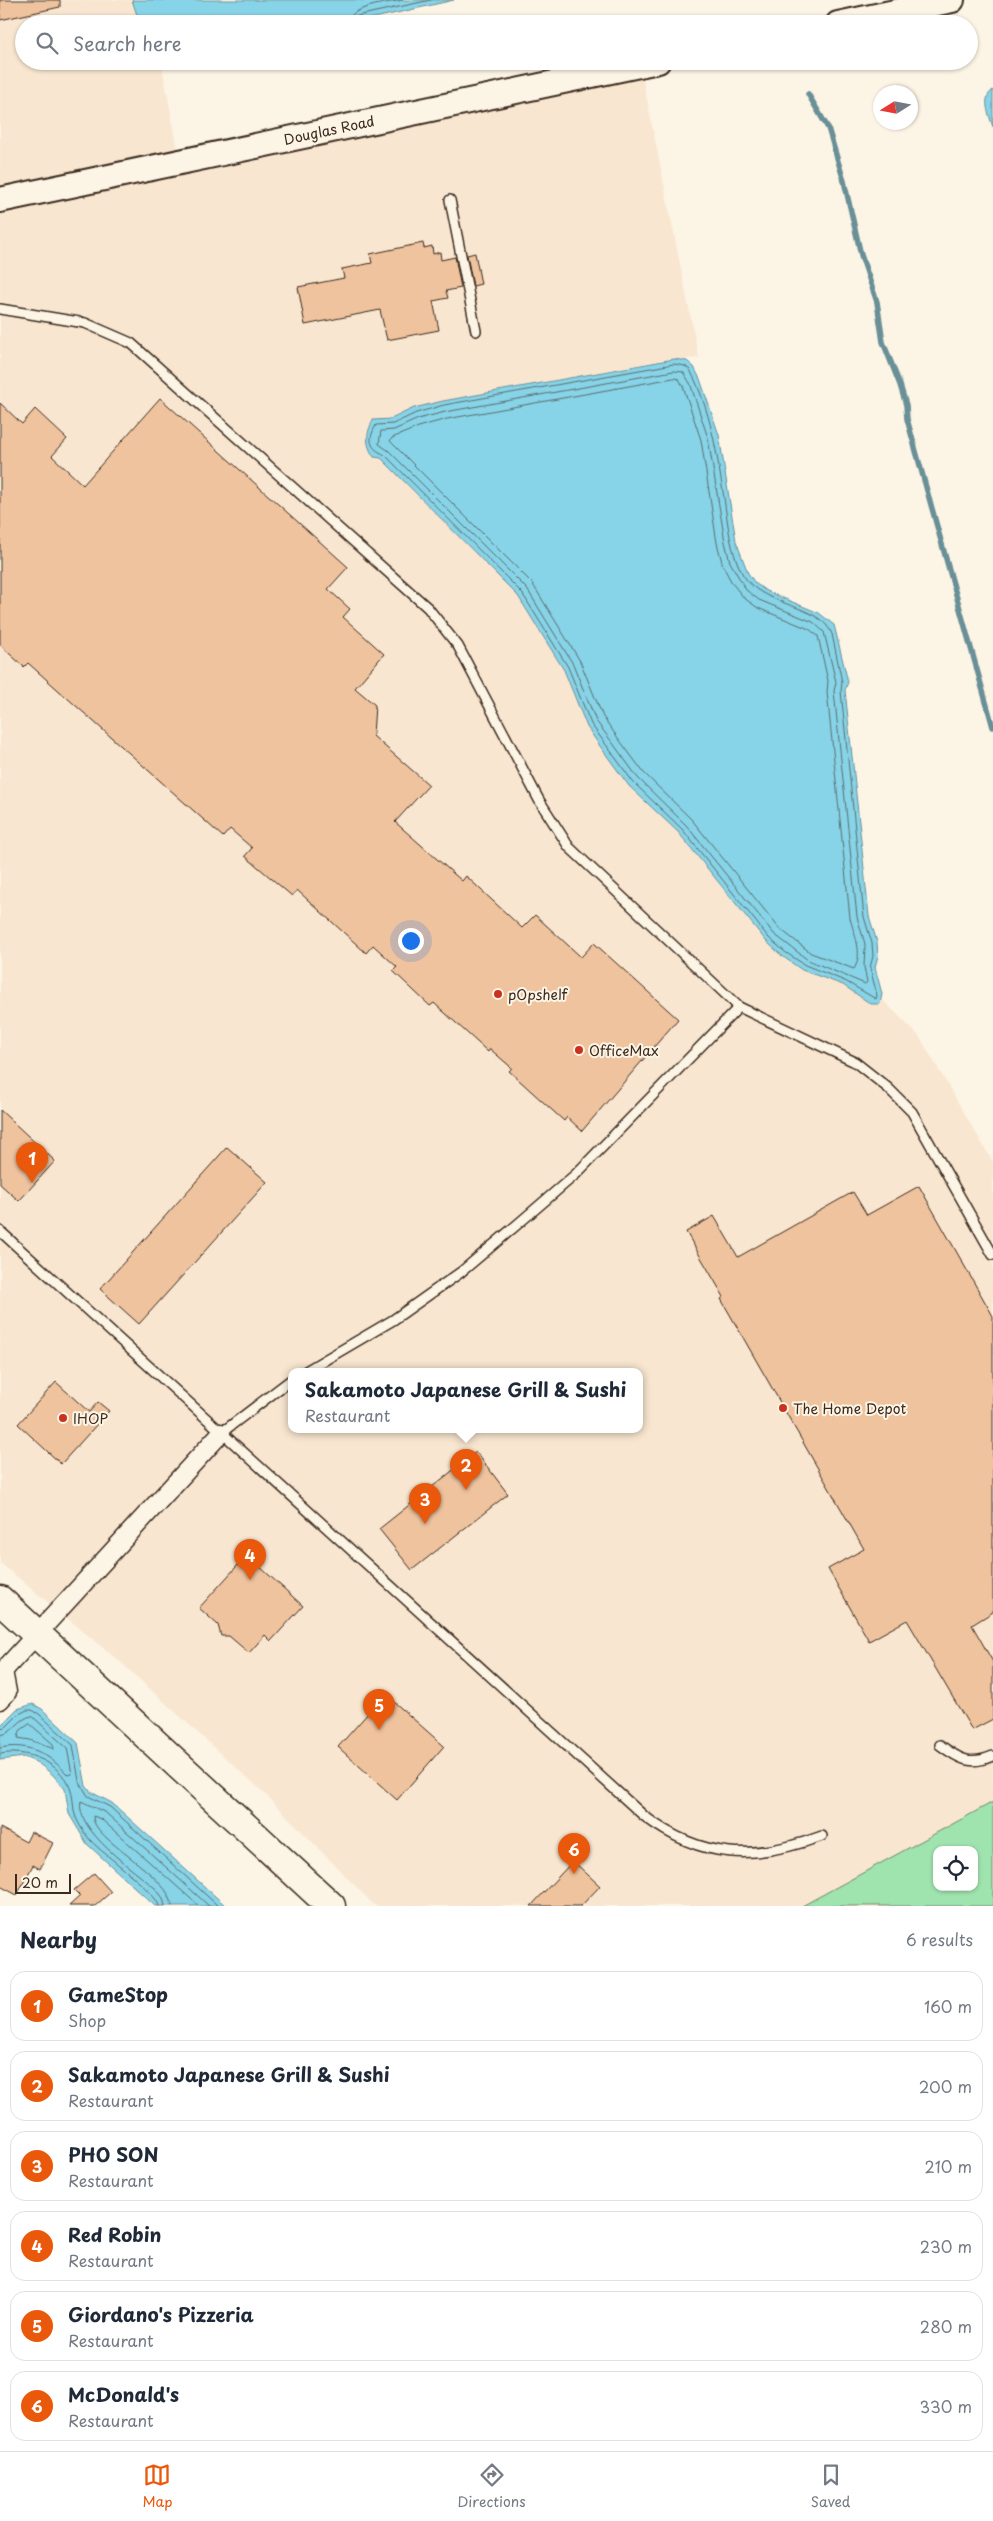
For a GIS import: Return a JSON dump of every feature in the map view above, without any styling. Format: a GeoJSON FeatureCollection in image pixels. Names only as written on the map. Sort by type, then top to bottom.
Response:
{"type":"FeatureCollection","features":[{"type":"Feature","properties":{"kind":"main road"},"geometry":{"type":"LineString","coordinates":[[0,1600],[331,1906]]}},
{"type":"Feature","properties":{"kind":"street"},"geometry":{"type":"LineString","coordinates":[[881,15],[952,0]]}},
{"type":"Feature","properties":{"kind":"street","name":"Douglas Road"},"geometry":{"type":"LineString","coordinates":[[0,200],[615,70]]}},
{"type":"Feature","properties":{"kind":"street"},"geometry":{"type":"LineString","coordinates":[[0,1700],[7,1692],[2,1671],[221,1433]]}},
{"type":"Feature","properties":{"kind":"lane"},"geometry":{"type":"LineString","coordinates":[[450,200],[476,331]]}},
{"type":"Feature","properties":{"kind":"lane"},"geometry":{"type":"LineString","coordinates":[[0,309],[85,323],[131,343],[428,608],[458,646],[539,800],[569,848],[739,1007],[855,1062],[888,1088],[912,1112],[993,1255]]}},
{"type":"Feature","properties":{"kind":"lane"},"geometry":{"type":"LineString","coordinates":[[311,1368],[393,1320],[461,1272],[576,1174],[739,1007]]}},
{"type":"Feature","properties":{"kind":"lane"},"geometry":{"type":"LineString","coordinates":[[0,1231],[659,1828],[700,1847],[735,1854],[797,1845],[822,1836]]}},
{"type":"Feature","properties":{"kind":"lane"},"geometry":{"type":"LineString","coordinates":[[221,1433],[288,1382]]}},
{"type":"Feature","properties":{"kind":"lane"},"geometry":{"type":"LineString","coordinates":[[940,1745],[962,1761],[972,1762],[993,1756]]}},
{"type":"Feature","properties":{"kind":"shaded area"},"geometry":{"type":"Polygon","coordinates":[[[0,0],[132,0],[137,15],[15,15],[15,70],[163,70],[183,176],[642,75],[699,358],[652,362],[443,401],[391,419],[373,420],[374,457],[381,458],[518,596],[564,670],[587,727],[602,749],[629,786],[678,832],[765,941],[802,970],[843,985],[871,1004],[880,1004],[882,999],[919,1036],[993,1162],[993,1802],[802,1906],[375,1906],[263,1792],[118,1660],[0,1563],[0,0]]]}},
{"type":"Feature","properties":{"kind":"green space"},"geometry":{"type":"Polygon","coordinates":[[[993,1802],[993,1906],[802,1906],[993,1802]]]}},
{"type":"Feature","properties":{"kind":"water"},"geometry":{"type":"Polygon","coordinates":[[[132,0],[454,0],[388,15],[137,15],[132,0]]]}},
{"type":"Feature","properties":{"kind":"water"},"geometry":{"type":"Polygon","coordinates":[[[993,90],[993,127],[988,112],[987,97],[993,90]]]}},
{"type":"Feature","properties":{"kind":"water"},"geometry":{"type":"Polygon","coordinates":[[[674,359],[687,361],[694,367],[700,379],[719,435],[736,541],[748,573],[755,583],[766,591],[819,613],[834,625],[848,682],[845,690],[869,916],[877,942],[878,956],[875,967],[882,994],[880,1004],[871,1004],[843,985],[802,970],[782,956],[766,941],[678,832],[629,786],[602,749],[587,727],[564,670],[518,596],[381,458],[374,457],[369,448],[368,434],[373,420],[391,419],[414,408],[443,401],[674,359]]]}},
{"type":"Feature","properties":{"kind":"water"},"geometry":{"type":"Polygon","coordinates":[[[33,1704],[42,1709],[78,1743],[86,1786],[91,1792],[112,1803],[226,1906],[155,1906],[87,1844],[69,1814],[65,1789],[53,1775],[38,1763],[24,1757],[0,1760],[0,1726],[17,1709],[33,1704]]]}},
{"type":"Feature","properties":{"kind":"building"},"geometry":{"type":"Polygon","coordinates":[[[0,0],[60,0],[60,7],[15,15],[15,17],[0,20],[0,0]]]}},
{"type":"Feature","properties":{"kind":"building"},"geometry":{"type":"Polygon","coordinates":[[[423,243],[424,248],[432,246],[433,254],[440,252],[441,260],[455,257],[461,288],[446,291],[448,298],[433,301],[439,330],[387,340],[380,310],[305,325],[298,287],[344,278],[342,269],[372,263],[370,254],[423,243]]]}},
{"type":"Feature","properties":{"kind":"building"},"geometry":{"type":"Polygon","coordinates":[[[475,253],[481,284],[473,286],[467,255],[475,253]]]}},
{"type":"Feature","properties":{"kind":"building"},"geometry":{"type":"Polygon","coordinates":[[[160,398],[348,567],[328,589],[350,609],[343,617],[384,654],[355,688],[375,705],[373,736],[429,785],[395,822],[462,881],[466,876],[522,928],[535,915],[581,957],[594,943],[678,1019],[582,1131],[567,1117],[564,1121],[509,1071],[512,1068],[490,1049],[488,1052],[434,1003],[430,1006],[393,971],[397,967],[373,945],[366,953],[297,890],[292,896],[245,856],[252,848],[230,829],[223,837],[28,663],[24,667],[0,645],[0,403],[22,424],[35,409],[67,439],[52,456],[83,485],[160,398]]]}},
{"type":"Feature","properties":{"kind":"building"},"geometry":{"type":"Polygon","coordinates":[[[0,1110],[55,1161],[19,1201],[0,1184],[0,1110]]]}},
{"type":"Feature","properties":{"kind":"building"},"geometry":{"type":"Polygon","coordinates":[[[227,1147],[267,1182],[139,1324],[100,1289],[227,1147]]]}},
{"type":"Feature","properties":{"kind":"building"},"geometry":{"type":"Polygon","coordinates":[[[919,1186],[993,1316],[993,1612],[972,1625],[993,1662],[993,1719],[972,1730],[907,1620],[869,1641],[828,1569],[864,1549],[721,1299],[724,1297],[686,1232],[714,1216],[738,1257],[853,1192],[867,1215],[919,1186]]]}},
{"type":"Feature","properties":{"kind":"building","name":"IHOP"},"geometry":{"type":"Polygon","coordinates":[[[56,1382],[89,1412],[98,1402],[109,1411],[61,1464],[18,1424],[56,1382]]]}},
{"type":"Feature","properties":{"kind":"building"},"geometry":{"type":"Polygon","coordinates":[[[476,1452],[508,1494],[412,1570],[379,1529],[476,1452]]]}},
{"type":"Feature","properties":{"kind":"building"},"geometry":{"type":"Polygon","coordinates":[[[247,1555],[303,1606],[271,1641],[265,1635],[249,1653],[229,1636],[221,1636],[218,1625],[199,1608],[247,1555]]]}},
{"type":"Feature","properties":{"kind":"building"},"geometry":{"type":"Polygon","coordinates":[[[385,1694],[444,1746],[397,1800],[338,1747],[385,1694]]]}},
{"type":"Feature","properties":{"kind":"building"},"geometry":{"type":"Polygon","coordinates":[[[0,1828],[26,1842],[31,1832],[53,1843],[40,1869],[33,1865],[17,1895],[0,1886],[0,1828]]]}},
{"type":"Feature","properties":{"kind":"building"},"geometry":{"type":"Polygon","coordinates":[[[573,1861],[600,1886],[581,1906],[531,1906],[573,1861]]]}},
{"type":"Feature","properties":{"kind":"building"},"geometry":{"type":"Polygon","coordinates":[[[94,1873],[111,1892],[95,1906],[69,1906],[80,1896],[74,1890],[94,1873]]]}},
{"type":"Feature","properties":{"kind":"waterway"},"geometry":{"type":"LineString","coordinates":[[808,94],[828,128],[844,181],[861,255],[877,302],[883,342],[906,405],[907,419],[993,727]]}},
{"type":"Feature","properties":{"kind":"place","name":"pOpshelf"},"geometry":{"type":"Point","coordinates":[498,994]}},
{"type":"Feature","properties":{"kind":"place","name":"OfficeMax"},"geometry":{"type":"Point","coordinates":[579,1050]}},
{"type":"Feature","properties":{"kind":"place","name":"GameStop"},"geometry":{"type":"Point","coordinates":[32,1183]}},
{"type":"Feature","properties":{"kind":"place","name":"The Home Depot"},"geometry":{"type":"Point","coordinates":[783,1408]}},
{"type":"Feature","properties":{"kind":"place","name":"IHOP"},"geometry":{"type":"Point","coordinates":[63,1418]}},
{"type":"Feature","properties":{"kind":"place","name":"Sakamoto Japanese Grill & Sushi"},"geometry":{"type":"Point","coordinates":[466,1490]}},
{"type":"Feature","properties":{"kind":"place","name":"PHO SON"},"geometry":{"type":"Point","coordinates":[425,1524]}},
{"type":"Feature","properties":{"kind":"place","name":"Red Robin"},"geometry":{"type":"Point","coordinates":[250,1580]}},
{"type":"Feature","properties":{"kind":"place","name":"Giordano's Pizzeria"},"geometry":{"type":"Point","coordinates":[379,1730]}},
{"type":"Feature","properties":{"kind":"place","name":"McDonald's"},"geometry":{"type":"Point","coordinates":[574,1874]}}]}
